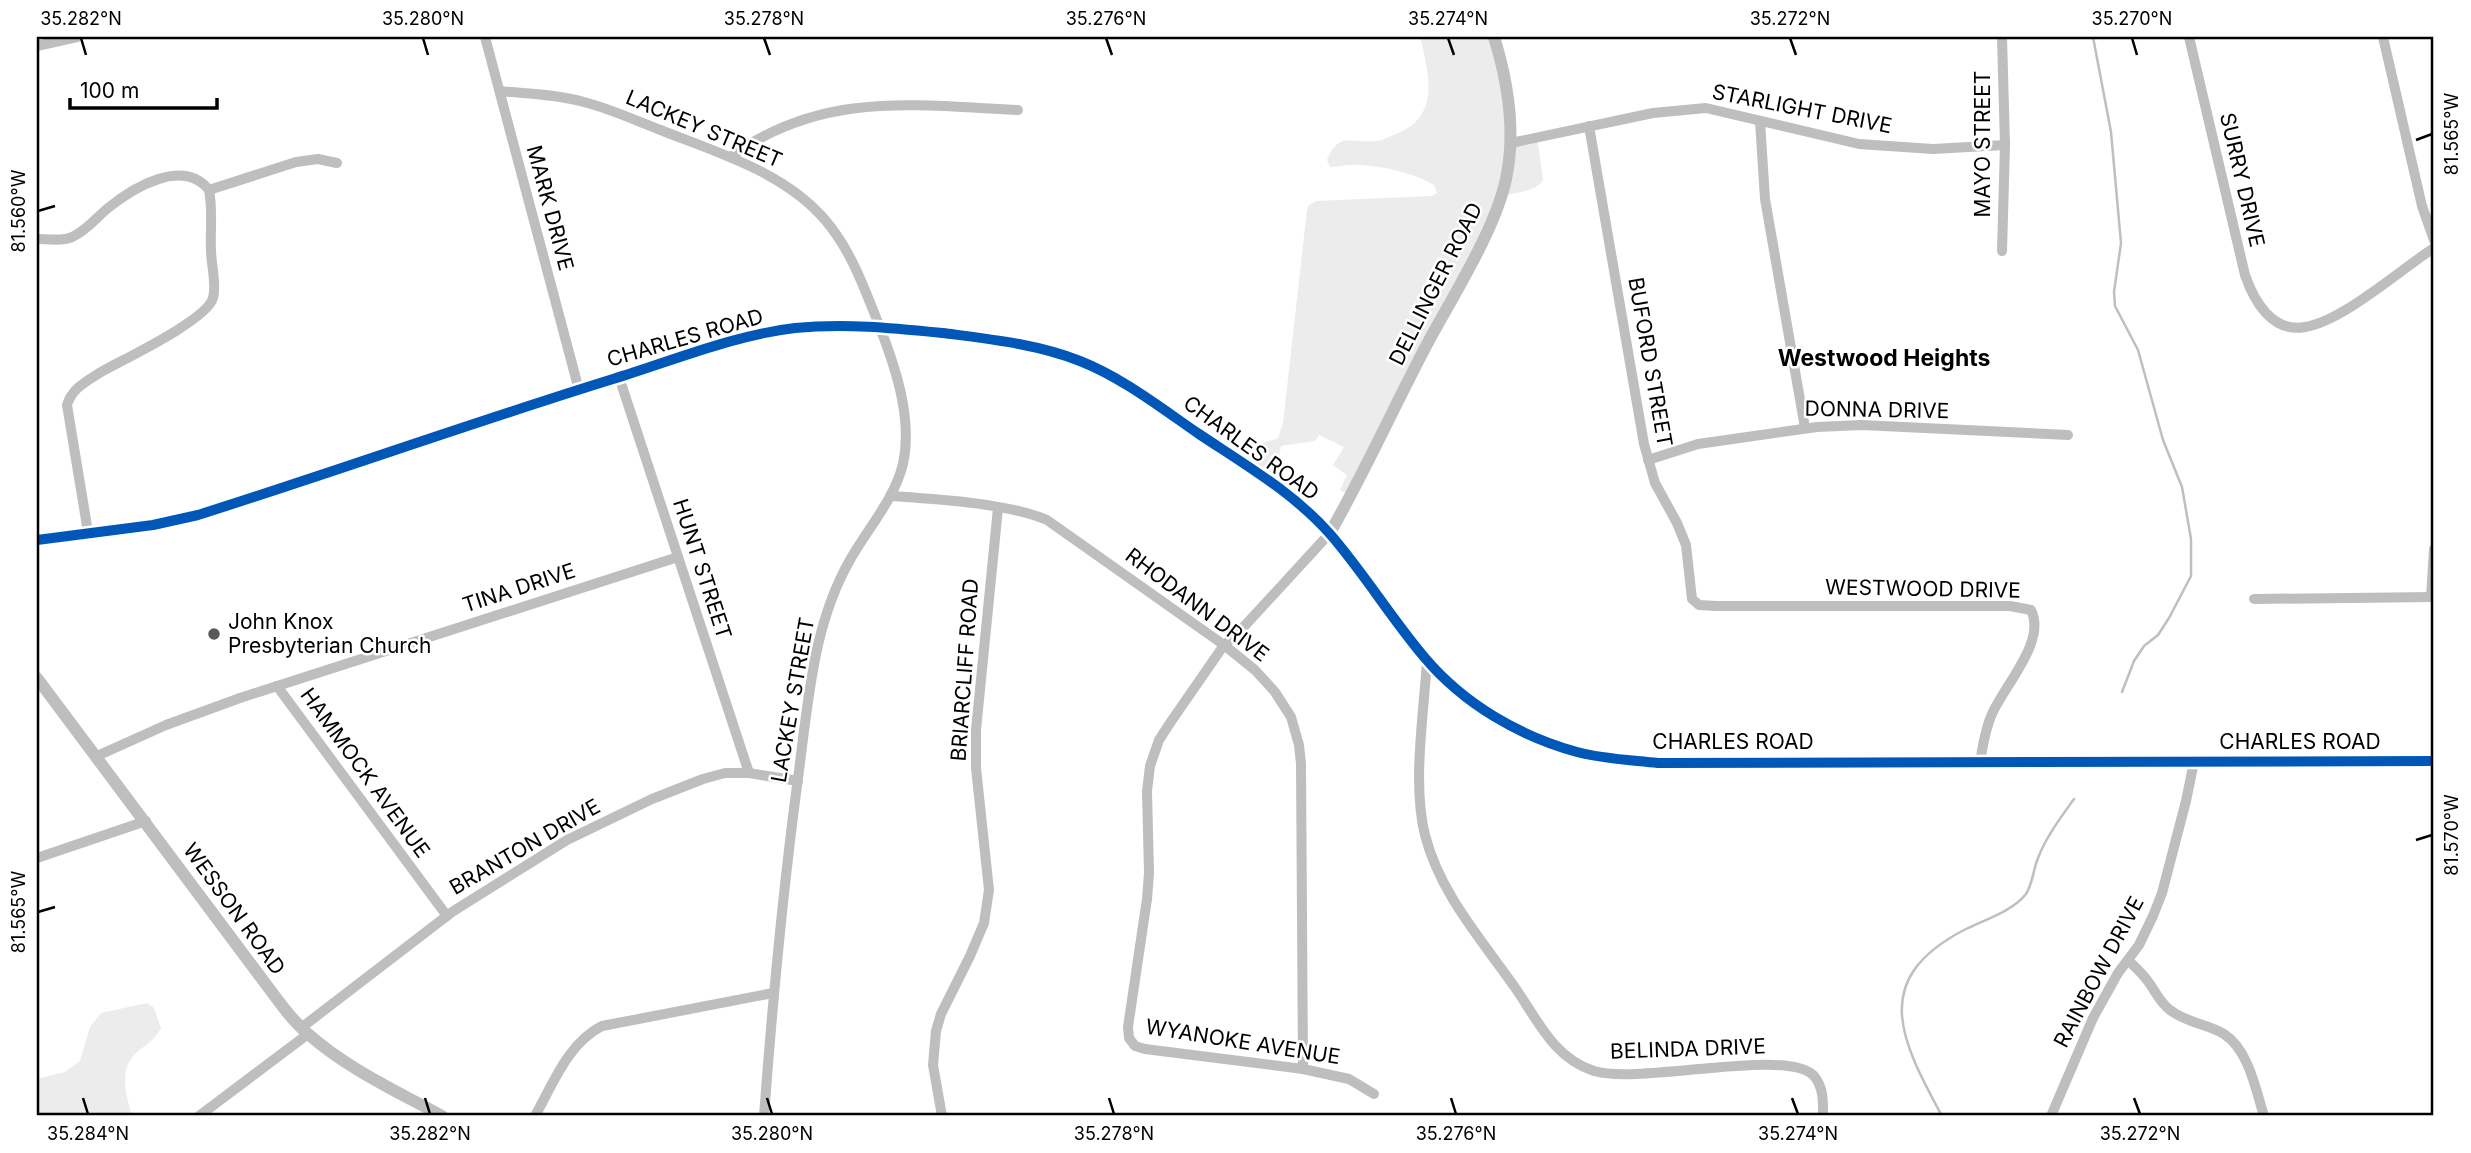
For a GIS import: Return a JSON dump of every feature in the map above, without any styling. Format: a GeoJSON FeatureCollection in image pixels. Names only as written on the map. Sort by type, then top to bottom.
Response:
{"type":"FeatureCollection","features":[{"type":"Feature","properties":{"kind":"street","name":"MARK DRIVE"},"geometry":{"type":"LineString","coordinates":[[485,37],[579,390]]}},
{"type":"Feature","properties":{"kind":"street","name":"DELLINGER ROAD"},"geometry":{"type":"LineString","coordinates":[[1330,533],[1480,244],[1501,196],[1511,143],[1507,90],[1494,37]]}},
{"type":"Feature","properties":{"kind":"street","name":"MAYO STREET"},"geometry":{"type":"LineString","coordinates":[[2001,37],[2005,145],[2002,251]]}},
{"type":"Feature","properties":{"kind":"street","name":"SURRY DRIVE"},"geometry":{"type":"LineString","coordinates":[[2189,37],[2245,275],[2256,301],[2276,323],[2303,328],[2318,323],[2362,298],[2434,248]]}},
{"type":"Feature","properties":{"kind":"street"},"geometry":{"type":"LineString","coordinates":[[2383,37],[2422,206],[2434,240]]}},
{"type":"Feature","properties":{"kind":"street"},"geometry":{"type":"LineString","coordinates":[[37,46],[70,38]]}},
{"type":"Feature","properties":{"kind":"street","name":"LACKEY STREET"},"geometry":{"type":"LineString","coordinates":[[500,91],[584,102],[730,157],[785,184],[805,199],[846,248],[888,347],[898,384],[906,439],[903,463],[891,496],[850,561],[830,603],[811,680],[773,993],[764,1116]]}},
{"type":"Feature","properties":{"kind":"street"},"geometry":{"type":"LineString","coordinates":[[730,157],[747,145],[801,119],[859,106],[1018,110]]}},
{"type":"Feature","properties":{"kind":"street","name":"STARLIGHT DRIVE"},"geometry":{"type":"LineString","coordinates":[[1511,143],[1653,113],[1706,108],[1859,144],[1933,149],[2005,145]]}},
{"type":"Feature","properties":{"kind":"street"},"geometry":{"type":"LineString","coordinates":[[1760,121],[1765,199],[1805,428]]}},
{"type":"Feature","properties":{"kind":"street","name":"BUFORD STREET"},"geometry":{"type":"LineString","coordinates":[[1589,126],[1648,460],[1655,483],[1686,545],[1692,599]]}},
{"type":"Feature","properties":{"kind":"street"},"geometry":{"type":"LineString","coordinates":[[209,190],[296,162],[318,159],[337,163]]}},
{"type":"Feature","properties":{"kind":"street"},"geometry":{"type":"LineString","coordinates":[[37,239],[72,238],[127,194],[150,182],[180,175],[193,178],[209,190],[212,204],[211,254],[214,289],[211,303],[195,319],[89,380],[71,394],[67,405],[88,533]]}},
{"type":"Feature","properties":{"kind":"street","name":"CHARLES ROAD"},"geometry":{"type":"LineString","coordinates":[[37,540],[153,525],[198,515],[718,346],[790,329],[840,325],[879,326],[1013,343],[1051,352],[1082,362],[1142,394],[1279,489],[1316,518],[1427,660],[1459,691],[1509,725],[1557,746],[1588,754],[1658,763],[2434,761]]}},
{"type":"Feature","properties":{"kind":"street","name":"HUNT STREET"},"geometry":{"type":"LineString","coordinates":[[619,377],[749,773]]}},
{"type":"Feature","properties":{"kind":"street","name":"DONNA DRIVE"},"geometry":{"type":"LineString","coordinates":[[1648,460],[1698,444],[1805,428],[1862,425],[2068,435]]}},
{"type":"Feature","properties":{"kind":"street","name":"RHODANN DRIVE"},"geometry":{"type":"LineString","coordinates":[[891,496],[998,508],[1028,513],[1047,520],[1224,645],[1255,670],[1275,692],[1291,717],[1299,745],[1303,1069]]}},
{"type":"Feature","properties":{"kind":"street","name":"BRIARCLIFF ROAD"},"geometry":{"type":"LineString","coordinates":[[942,1116],[933,1065],[936,1031],[940,1014],[984,923],[989,890],[976,768],[976,730],[998,508]]}},
{"type":"Feature","properties":{"kind":"street","name":"WYANOKE AVENUE"},"geometry":{"type":"LineString","coordinates":[[1330,533],[1224,645],[1159,740],[1150,766],[1147,791],[1149,873],[1129,1012],[1129,1038],[1135,1046],[1145,1049],[1303,1069],[1349,1079],[1374,1094]]}},
{"type":"Feature","properties":{"kind":"street"},"geometry":{"type":"LineString","coordinates":[[2254,599],[2432,597],[2434,549]]}},
{"type":"Feature","properties":{"kind":"street","name":"TINA DRIVE"},"geometry":{"type":"LineString","coordinates":[[97,756],[166,725],[277,686],[678,556]]}},
{"type":"Feature","properties":{"kind":"street","name":"WESTWOOD DRIVE"},"geometry":{"type":"LineString","coordinates":[[1692,599],[1699,606],[2010,606],[2031,610],[2035,617],[2033,636],[2015,676],[1990,717],[1980,762]]}},
{"type":"Feature","properties":{"kind":"street","name":"BELINDA DRIVE"},"geometry":{"type":"LineString","coordinates":[[1427,660],[1420,789],[1425,834],[1449,893],[1553,1045],[1580,1065],[1605,1073],[1630,1075],[1782,1065],[1799,1068],[1815,1077],[1820,1086],[1823,1094],[1823,1116]]}},
{"type":"Feature","properties":{"kind":"street","name":"WESSON ROAD"},"geometry":{"type":"LineString","coordinates":[[37,679],[271,991],[304,1031],[350,1066],[442,1116]]}},
{"type":"Feature","properties":{"kind":"street","name":"HAMMOCK AVENUE"},"geometry":{"type":"LineString","coordinates":[[277,686],[447,916]]}},
{"type":"Feature","properties":{"kind":"street","name":"RAINBOW DRIVE"},"geometry":{"type":"LineString","coordinates":[[2051,1116],[2093,1018],[2145,934],[2162,893],[2194,762]]}},
{"type":"Feature","properties":{"kind":"street","name":"BRANTON DRIVE"},"geometry":{"type":"LineString","coordinates":[[199,1116],[447,916],[537,857],[629,810],[703,779],[725,773],[749,773],[798,781]]}},
{"type":"Feature","properties":{"kind":"street"},"geometry":{"type":"LineString","coordinates":[[37,858],[146,821]]}},
{"type":"Feature","properties":{"kind":"street"},"geometry":{"type":"LineString","coordinates":[[2128,960],[2147,979],[2168,1009],[2185,1020],[2226,1036],[2234,1045],[2248,1070],[2264,1116]]}},
{"type":"Feature","properties":{"kind":"street"},"geometry":{"type":"LineString","coordinates":[[535,1116],[573,1049],[590,1031],[614,1023],[773,993]]}},
{"type":"Feature","properties":{"kind":"shaded area"},"geometry":{"type":"Polygon","coordinates":[[[1420,37],[1494,37],[1511,142],[1537,137],[1543,180],[1530,190],[1501,196],[1351,496],[1340,490],[1347,475],[1333,465],[1344,447],[1319,435],[1315,441],[1281,446],[1276,474],[1278,480],[1250,469],[1260,444],[1278,438],[1283,423],[1309,205],[1316,201],[1432,196],[1437,193],[1434,185],[1408,174],[1368,166],[1330,167],[1327,160],[1342,142],[1381,140],[1410,126],[1420,117],[1426,105],[1428,79],[1420,37]]]}},
{"type":"Feature","properties":{"kind":"shaded area"},"geometry":{"type":"Polygon","coordinates":[[[147,1003],[154,1008],[161,1028],[127,1066],[125,1082],[132,1116],[37,1116],[37,1079],[65,1072],[80,1061],[90,1027],[101,1013],[147,1003]]]}},
{"type":"Feature","properties":{"kind":"waterway"},"geometry":{"type":"LineString","coordinates":[[2093,37],[2111,132],[2121,243],[2114,292],[2115,306],[2138,350],[2163,440],[2182,487],[2191,539],[2191,576],[2158,635],[2144,646],[2134,661],[2122,692]]}},
{"type":"Feature","properties":{"kind":"waterway"},"geometry":{"type":"LineString","coordinates":[[1942,1116],[1915,1062],[1906,1037],[1902,1013],[1905,990],[1915,969],[1935,948],[1966,929],[2006,910],[2026,894],[2045,842],[2074,799]]}},
{"type":"Feature","properties":{"kind":"cycle path"},"geometry":{"type":"LineString","coordinates":[[37,540],[153,525],[198,515],[749,336],[814,327],[906,329],[995,340],[1047,350],[1080,361],[1127,385],[1301,505],[1330,534],[1425,658],[1457,690],[1514,727],[1577,752],[1658,763],[2434,761]]}},
{"type":"Feature","properties":{"kind":"place","name":"John Knox Presbyterian Church"},"geometry":{"type":"Point","coordinates":[214,634]}},
{"type":"Feature","properties":{"kind":"district","name":"Westwood Heights"},"geometry":{"type":"Point","coordinates":[1884,358]}}]}
